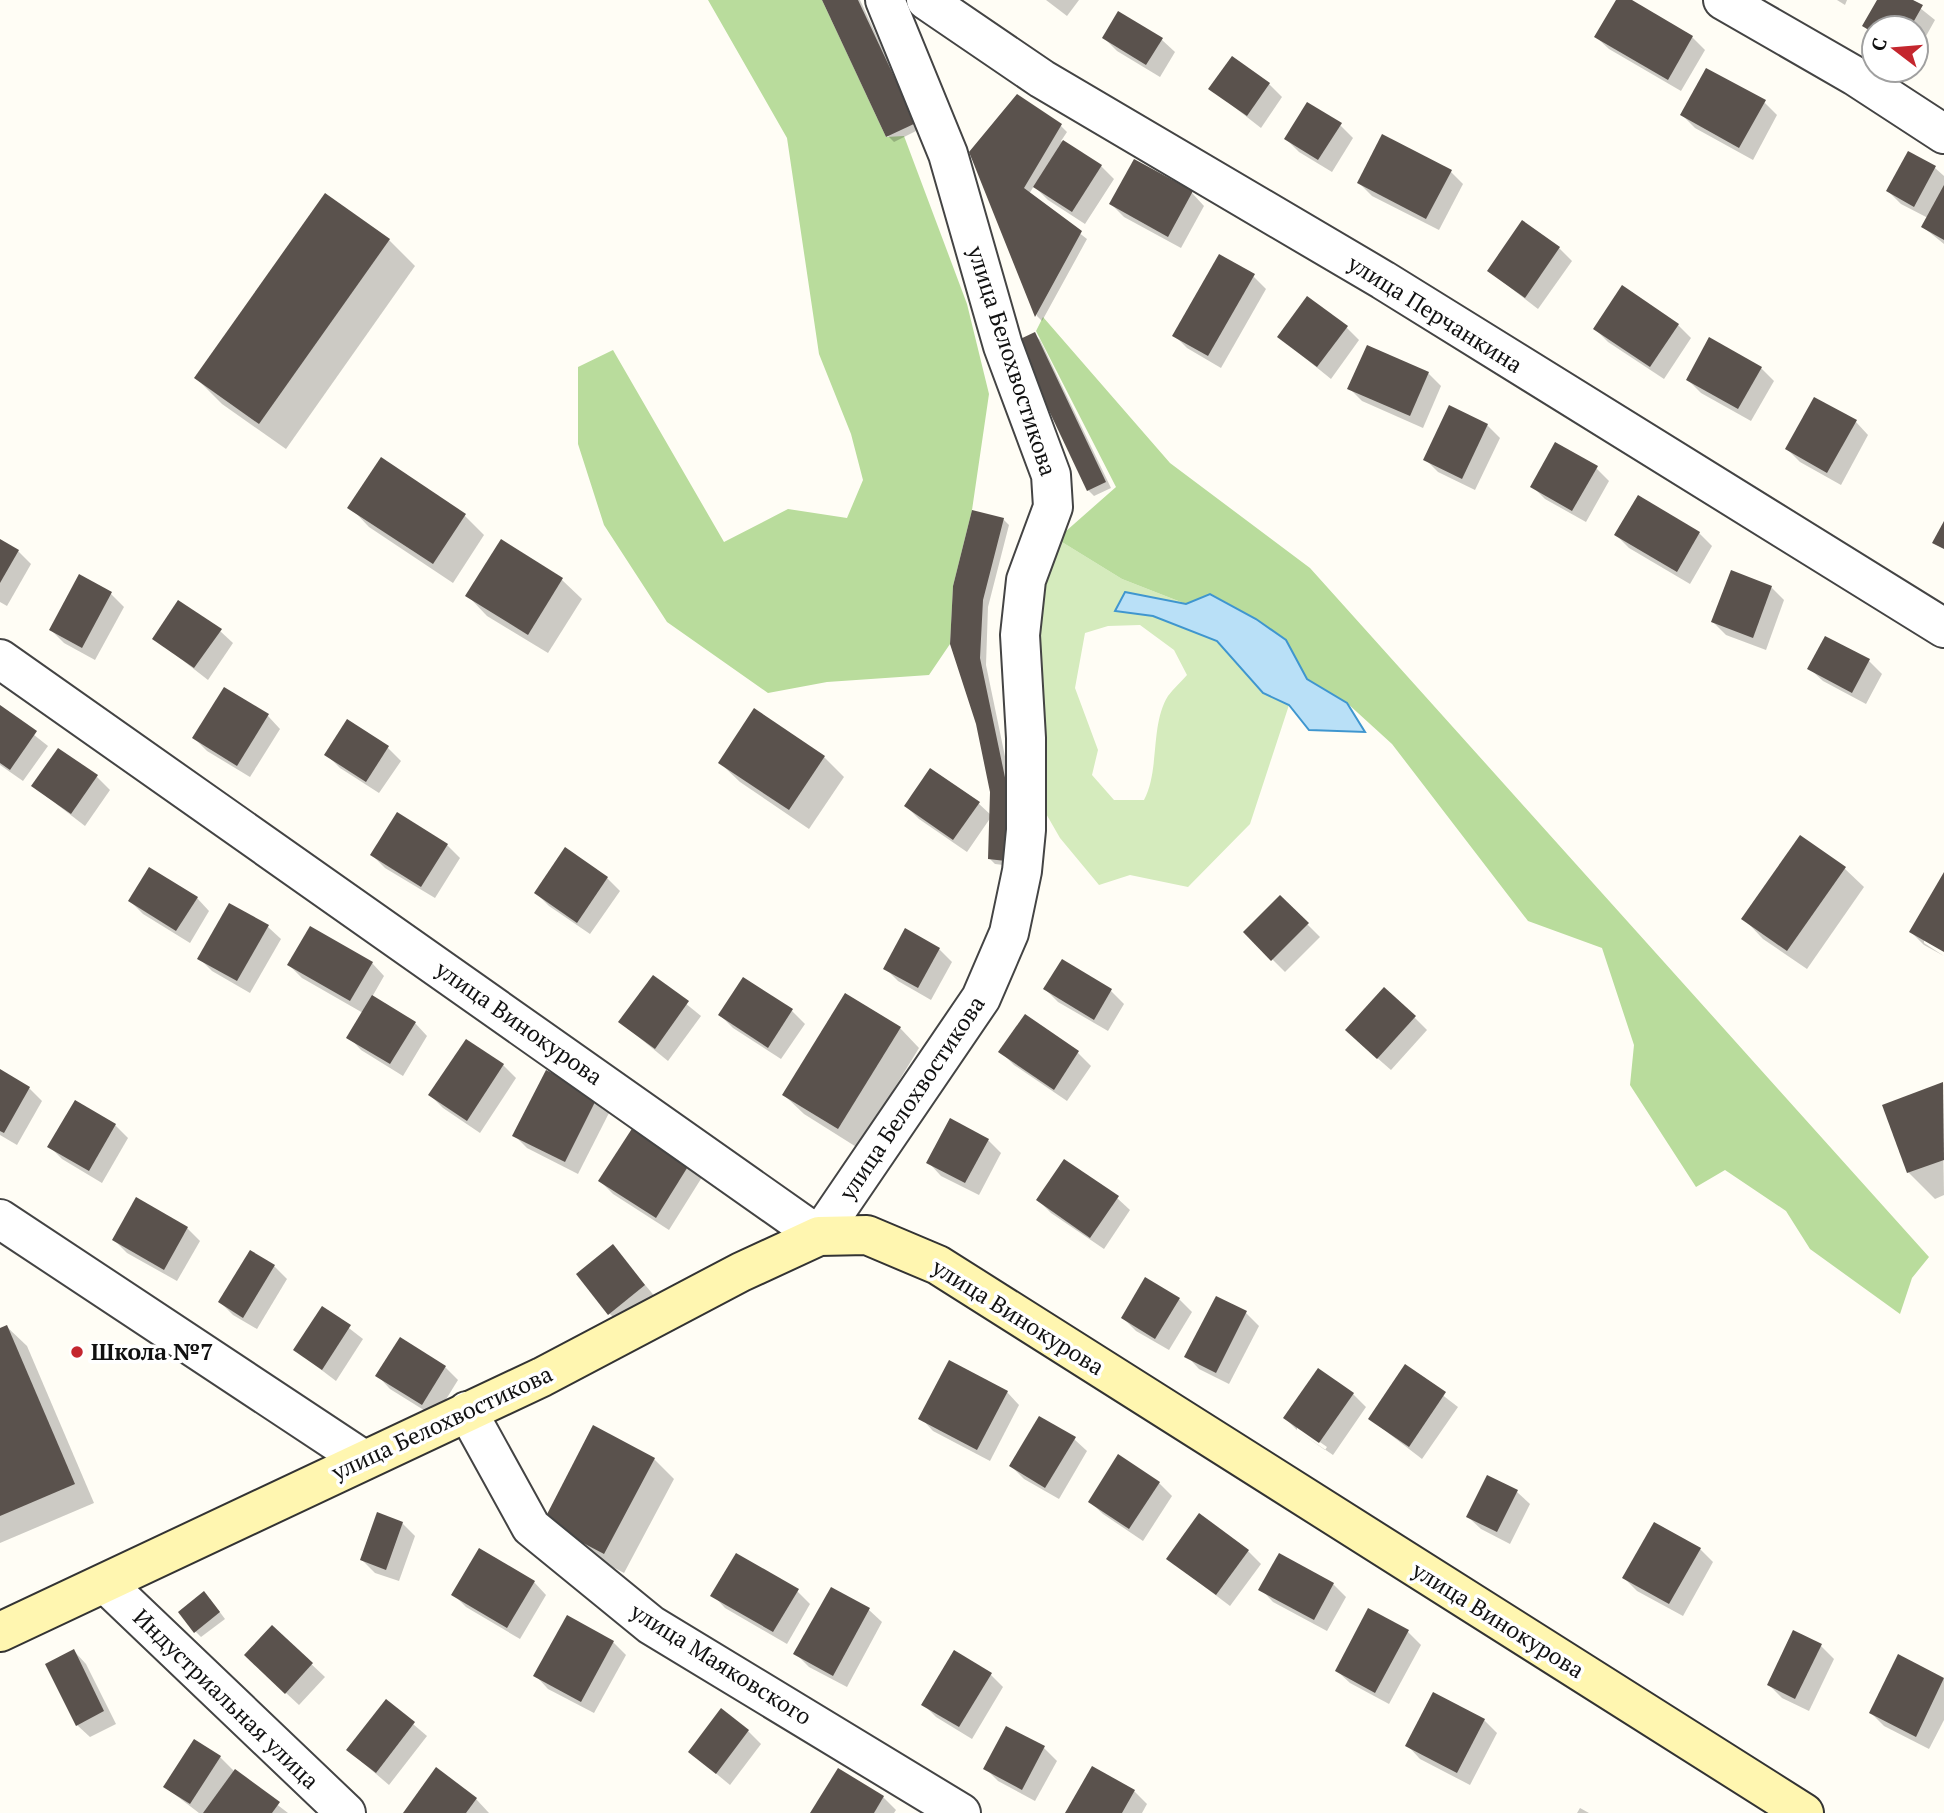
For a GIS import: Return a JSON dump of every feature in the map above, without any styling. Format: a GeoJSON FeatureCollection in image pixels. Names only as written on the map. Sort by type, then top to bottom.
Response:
{"type":"FeatureCollection","features":[{"type":"Feature","properties":{"kind":"main road","name":"улица Винокурова"},"geometry":{"type":"LineString","coordinates":[[819,1236],[867,1235],[938,1265],[1804,1813]]}},
{"type":"Feature","properties":{"kind":"main road","name":"улица Белохвостикова"},"geometry":{"type":"LineString","coordinates":[[0,1632],[542,1377],[741,1272],[819,1236]]}},
{"type":"Feature","properties":{"kind":"street","name":"улица Белохвостикова"},"geometry":{"type":"LineString","coordinates":[[819,1236],[981,998],[1009,933],[1022,871],[1026,830],[1026,738],[1020,635],[1026,580],[1053,507],[1051,475],[1003,346],[948,154],[885,0]]}},
{"type":"Feature","properties":{"kind":"street","name":"улица Перчанкина"},"geometry":{"type":"LineString","coordinates":[[926,0],[1042,79],[1383,280],[1944,628]]}},
{"type":"Feature","properties":{"kind":"street"},"geometry":{"type":"LineString","coordinates":[[1723,0],[1855,76],[1944,134]]}},
{"type":"Feature","properties":{"kind":"street","name":"улица Винокурова"},"geometry":{"type":"LineString","coordinates":[[0,659],[819,1236]]}},
{"type":"Feature","properties":{"kind":"street"},"geometry":{"type":"LineString","coordinates":[[0,1219],[364,1460]]}},
{"type":"Feature","properties":{"kind":"street","name":"улица Маяковского"},"geometry":{"type":"LineString","coordinates":[[467,1411],[531,1527],[651,1625],[961,1813]]}},
{"type":"Feature","properties":{"kind":"street","name":"Индустриальная улица"},"geometry":{"type":"LineString","coordinates":[[106,1584],[345,1813]]}},
{"type":"Feature","properties":{"kind":"green space"},"geometry":{"type":"Polygon","coordinates":[[[708,0],[822,0],[886,137],[904,136],[967,304],[989,394],[972,510],[953,586],[950,644],[929,675],[827,682],[768,693],[667,622],[604,525],[578,444],[578,367],[613,350],[724,542],[788,509],[847,518],[863,480],[851,434],[819,354],[787,138],[708,0]]]}},
{"type":"Feature","properties":{"kind":"green space"},"geometry":{"type":"Polygon","coordinates":[[[1043,317],[1170,463],[1310,568],[1929,1257],[1912,1278],[1900,1314],[1810,1249],[1786,1211],[1725,1170],[1696,1187],[1630,1085],[1634,1045],[1602,948],[1528,921],[1392,744],[1347,703],[1307,679],[1286,640],[1256,619],[1211,594],[1186,604],[1122,579],[1057,539],[1116,487],[1036,331],[1043,317]]]}},
{"type":"Feature","properties":{"kind":"green space"},"geometry":{"type":"Polygon","coordinates":[[[1057,539],[1122,579],[1186,604],[1126,592],[1115,611],[1153,616],[1217,641],[1263,693],[1289,705],[1250,824],[1188,887],[1130,875],[1099,885],[1060,838],[1037,798],[1035,613],[1057,539]],[[1140,625],[1108,626],[1085,633],[1075,688],[1098,750],[1092,775],[1114,800],[1144,800],[1149,788],[1162,708],[1168,696],[1187,675],[1174,650],[1140,625]]]}},
{"type":"Feature","properties":{"kind":"water"},"geometry":{"type":"Polygon","coordinates":[[[1125,592],[1186,604],[1210,594],[1256,619],[1286,640],[1307,679],[1347,703],[1365,732],[1309,730],[1289,705],[1263,693],[1217,641],[1153,616],[1115,611],[1125,592]]]}},
{"type":"Feature","properties":{"kind":"building"},"geometry":{"type":"Polygon","coordinates":[[[822,0],[858,0],[916,123],[886,137],[822,0]]]}},
{"type":"Feature","properties":{"kind":"building"},"geometry":{"type":"Polygon","coordinates":[[[1616,0],[1632,0],[1693,36],[1668,80],[1594,37],[1616,0]]]}},
{"type":"Feature","properties":{"kind":"building"},"geometry":{"type":"Polygon","coordinates":[[[1877,0],[1913,0],[1923,5],[1918,14],[1869,14],[1877,0]]]}},
{"type":"Feature","properties":{"kind":"building"},"geometry":{"type":"Polygon","coordinates":[[[1118,11],[1163,38],[1146,65],[1102,38],[1118,11]]]}},
{"type":"Feature","properties":{"kind":"building"},"geometry":{"type":"Polygon","coordinates":[[[1232,56],[1270,83],[1247,116],[1208,89],[1232,56]]]}},
{"type":"Feature","properties":{"kind":"building"},"geometry":{"type":"Polygon","coordinates":[[[1706,68],[1766,100],[1739,148],[1680,115],[1706,68]]]}},
{"type":"Feature","properties":{"kind":"building"},"geometry":{"type":"Polygon","coordinates":[[[1017,94],[1062,124],[1024,188],[1082,231],[1035,317],[969,152],[1017,94]]]}},
{"type":"Feature","properties":{"kind":"building"},"geometry":{"type":"Polygon","coordinates":[[[1307,102],[1342,123],[1318,160],[1284,139],[1307,102]]]}},
{"type":"Feature","properties":{"kind":"building"},"geometry":{"type":"Polygon","coordinates":[[[1382,134],[1452,170],[1426,219],[1357,183],[1382,134]]]}},
{"type":"Feature","properties":{"kind":"building"},"geometry":{"type":"Polygon","coordinates":[[[1063,140],[1102,165],[1072,212],[1033,187],[1063,140]]]}},
{"type":"Feature","properties":{"kind":"building"},"geometry":{"type":"Polygon","coordinates":[[[1908,151],[1936,166],[1914,207],[1886,191],[1908,151]]]}},
{"type":"Feature","properties":{"kind":"building"},"geometry":{"type":"Polygon","coordinates":[[[1134,159],[1193,191],[1168,237],[1109,204],[1134,159]]]}},
{"type":"Feature","properties":{"kind":"building"},"geometry":{"type":"Polygon","coordinates":[[[1944,185],[1944,240],[1921,227],[1944,185]]]}},
{"type":"Feature","properties":{"kind":"building"},"geometry":{"type":"Polygon","coordinates":[[[325,193],[390,239],[259,424],[194,378],[325,193]]]}},
{"type":"Feature","properties":{"kind":"building"},"geometry":{"type":"Polygon","coordinates":[[[1522,220],[1560,247],[1525,298],[1487,271],[1522,220]]]}},
{"type":"Feature","properties":{"kind":"building"},"geometry":{"type":"Polygon","coordinates":[[[1219,254],[1255,274],[1208,356],[1172,336],[1219,254]]]}},
{"type":"Feature","properties":{"kind":"building"},"geometry":{"type":"Polygon","coordinates":[[[1622,285],[1679,324],[1650,367],[1593,329],[1622,285]]]}},
{"type":"Feature","properties":{"kind":"building"},"geometry":{"type":"Polygon","coordinates":[[[1307,296],[1348,326],[1317,367],[1277,337],[1307,296]]]}},
{"type":"Feature","properties":{"kind":"building"},"geometry":{"type":"Polygon","coordinates":[[[1035,332],[1106,482],[1087,491],[1016,341],[1035,332]]]}},
{"type":"Feature","properties":{"kind":"building"},"geometry":{"type":"Polygon","coordinates":[[[1709,337],[1762,367],[1738,409],[1686,380],[1709,337]]]}},
{"type":"Feature","properties":{"kind":"building"},"geometry":{"type":"Polygon","coordinates":[[[1367,345],[1429,372],[1410,416],[1347,389],[1367,345]]]}},
{"type":"Feature","properties":{"kind":"building"},"geometry":{"type":"Polygon","coordinates":[[[1814,397],[1857,420],[1827,473],[1785,449],[1814,397]]]}},
{"type":"Feature","properties":{"kind":"building"},"geometry":{"type":"Polygon","coordinates":[[[1449,405],[1488,424],[1462,479],[1423,460],[1449,405]]]}},
{"type":"Feature","properties":{"kind":"building"},"geometry":{"type":"Polygon","coordinates":[[[1555,442],[1598,466],[1572,511],[1530,487],[1555,442]]]}},
{"type":"Feature","properties":{"kind":"building"},"geometry":{"type":"Polygon","coordinates":[[[381,457],[466,514],[433,564],[347,508],[381,457]]]}},
{"type":"Feature","properties":{"kind":"building"},"geometry":{"type":"Polygon","coordinates":[[[1638,495],[1700,532],[1677,572],[1614,535],[1638,495]]]}},
{"type":"Feature","properties":{"kind":"building"},"geometry":{"type":"Polygon","coordinates":[[[972,510],[1004,518],[983,600],[980,658],[1007,787],[1015,862],[988,859],[990,792],[976,724],[950,644],[953,586],[972,510]]]}},
{"type":"Feature","properties":{"kind":"building"},"geometry":{"type":"Polygon","coordinates":[[[1944,521],[1944,549],[1932,543],[1944,521]]]}},
{"type":"Feature","properties":{"kind":"building"},"geometry":{"type":"Polygon","coordinates":[[[0,539],[19,550],[0,583],[0,539]]]}},
{"type":"Feature","properties":{"kind":"building"},"geometry":{"type":"Polygon","coordinates":[[[501,539],[563,578],[528,635],[465,596],[501,539]]]}},
{"type":"Feature","properties":{"kind":"building"},"geometry":{"type":"Polygon","coordinates":[[[1731,570],[1772,586],[1753,638],[1711,622],[1731,570]]]}},
{"type":"Feature","properties":{"kind":"building"},"geometry":{"type":"Polygon","coordinates":[[[79,574],[112,592],[82,648],[49,630],[79,574]]]}},
{"type":"Feature","properties":{"kind":"building"},"geometry":{"type":"Polygon","coordinates":[[[178,600],[222,629],[194,668],[152,639],[178,600]]]}},
{"type":"Feature","properties":{"kind":"building"},"geometry":{"type":"Polygon","coordinates":[[[1825,636],[1870,659],[1852,693],[1807,669],[1825,636]]]}},
{"type":"Feature","properties":{"kind":"building"},"geometry":{"type":"Polygon","coordinates":[[[224,687],[269,714],[237,766],[192,738],[224,687]]]}},
{"type":"Feature","properties":{"kind":"building"},"geometry":{"type":"Polygon","coordinates":[[[0,705],[37,731],[10,770],[0,763],[0,705]]]}},
{"type":"Feature","properties":{"kind":"building"},"geometry":{"type":"Polygon","coordinates":[[[754,708],[825,756],[789,810],[718,763],[754,708]]]}},
{"type":"Feature","properties":{"kind":"building"},"geometry":{"type":"Polygon","coordinates":[[[347,719],[389,746],[366,782],[324,755],[347,719]]]}},
{"type":"Feature","properties":{"kind":"building"},"geometry":{"type":"Polygon","coordinates":[[[58,748],[98,775],[71,814],[31,786],[58,748]]]}},
{"type":"Feature","properties":{"kind":"building"},"geometry":{"type":"Polygon","coordinates":[[[930,768],[980,802],[953,840],[904,806],[930,768]]]}},
{"type":"Feature","properties":{"kind":"building"},"geometry":{"type":"Polygon","coordinates":[[[397,812],[448,844],[421,887],[370,855],[397,812]]]}},
{"type":"Feature","properties":{"kind":"building"},"geometry":{"type":"Polygon","coordinates":[[[1800,835],[1846,867],[1787,951],[1741,919],[1800,835]]]}},
{"type":"Feature","properties":{"kind":"building"},"geometry":{"type":"Polygon","coordinates":[[[565,847],[608,877],[577,923],[534,893],[565,847]]]}},
{"type":"Feature","properties":{"kind":"building"},"geometry":{"type":"Polygon","coordinates":[[[149,867],[198,897],[176,931],[128,901],[149,867]]]}},
{"type":"Feature","properties":{"kind":"building"},"geometry":{"type":"Polygon","coordinates":[[[1944,872],[1944,952],[1909,932],[1944,872]]]}},
{"type":"Feature","properties":{"kind":"building"},"geometry":{"type":"Polygon","coordinates":[[[1280,895],[1309,923],[1271,961],[1243,932],[1280,895]]]}},
{"type":"Feature","properties":{"kind":"building"},"geometry":{"type":"Polygon","coordinates":[[[229,903],[269,925],[237,981],[197,959],[229,903]]]}},
{"type":"Feature","properties":{"kind":"building"},"geometry":{"type":"Polygon","coordinates":[[[310,926],[373,962],[350,1001],[287,965],[310,926]]]}},
{"type":"Feature","properties":{"kind":"building"},"geometry":{"type":"Polygon","coordinates":[[[905,928],[940,948],[918,988],[883,969],[905,928]]]}},
{"type":"Feature","properties":{"kind":"building"},"geometry":{"type":"Polygon","coordinates":[[[1062,959],[1112,989],[1094,1020],[1043,989],[1062,959]]]}},
{"type":"Feature","properties":{"kind":"building"},"geometry":{"type":"Polygon","coordinates":[[[653,975],[689,1001],[655,1049],[618,1022],[653,975]]]}},
{"type":"Feature","properties":{"kind":"building"},"geometry":{"type":"Polygon","coordinates":[[[743,977],[793,1009],[768,1048],[718,1015],[743,977]]]}},
{"type":"Feature","properties":{"kind":"building"},"geometry":{"type":"Polygon","coordinates":[[[1384,987],[1416,1016],[1377,1059],[1345,1030],[1384,987]]]}},
{"type":"Feature","properties":{"kind":"building"},"geometry":{"type":"Polygon","coordinates":[[[845,993],[901,1027],[838,1129],[782,1095],[845,993]]]}},
{"type":"Feature","properties":{"kind":"building"},"geometry":{"type":"Polygon","coordinates":[[[372,995],[416,1022],[390,1064],[346,1038],[372,995]]]}},
{"type":"Feature","properties":{"kind":"building"},"geometry":{"type":"Polygon","coordinates":[[[1025,1014],[1079,1051],[1054,1090],[998,1052],[1025,1014]]]}},
{"type":"Feature","properties":{"kind":"building"},"geometry":{"type":"Polygon","coordinates":[[[466,1039],[504,1064],[467,1121],[428,1095],[466,1039]]]}},
{"type":"Feature","properties":{"kind":"building"},"geometry":{"type":"Polygon","coordinates":[[[0,1069],[30,1087],[4,1133],[0,1131],[0,1069]]]}},
{"type":"Feature","properties":{"kind":"building"},"geometry":{"type":"Polygon","coordinates":[[[546,1070],[598,1096],[565,1162],[512,1136],[546,1070]]]}},
{"type":"Feature","properties":{"kind":"building"},"geometry":{"type":"Polygon","coordinates":[[[1943,1082],[1944,1160],[1907,1173],[1882,1105],[1943,1082]]]}},
{"type":"Feature","properties":{"kind":"building"},"geometry":{"type":"Polygon","coordinates":[[[75,1100],[116,1124],[89,1171],[47,1147],[75,1100]]]}},
{"type":"Feature","properties":{"kind":"building"},"geometry":{"type":"Polygon","coordinates":[[[950,1118],[989,1139],[965,1183],[926,1163],[950,1118]]]}},
{"type":"Feature","properties":{"kind":"building"},"geometry":{"type":"Polygon","coordinates":[[[635,1124],[692,1160],[656,1218],[598,1181],[635,1124]]]}},
{"type":"Feature","properties":{"kind":"building"},"geometry":{"type":"Polygon","coordinates":[[[1064,1159],[1119,1196],[1090,1238],[1036,1200],[1064,1159]]]}},
{"type":"Feature","properties":{"kind":"building"},"geometry":{"type":"Polygon","coordinates":[[[136,1197],[188,1227],[164,1270],[112,1240],[136,1197]]]}},
{"type":"Feature","properties":{"kind":"building"},"geometry":{"type":"Polygon","coordinates":[[[613,1244],[645,1285],[608,1315],[576,1274],[613,1244]]]}},
{"type":"Feature","properties":{"kind":"building"},"geometry":{"type":"Polygon","coordinates":[[[250,1250],[275,1265],[243,1318],[218,1302],[250,1250]]]}},
{"type":"Feature","properties":{"kind":"building"},"geometry":{"type":"Polygon","coordinates":[[[1145,1277],[1180,1298],[1155,1339],[1121,1318],[1145,1277]]]}},
{"type":"Feature","properties":{"kind":"building"},"geometry":{"type":"Polygon","coordinates":[[[1216,1296],[1247,1311],[1216,1373],[1184,1357],[1216,1296]]]}},
{"type":"Feature","properties":{"kind":"building"},"geometry":{"type":"Polygon","coordinates":[[[322,1306],[351,1325],[322,1370],[293,1350],[322,1306]]]}},
{"type":"Feature","properties":{"kind":"building"},"geometry":{"type":"Polygon","coordinates":[[[7,1325],[75,1484],[0,1516],[0,1328],[7,1325]]]}},
{"type":"Feature","properties":{"kind":"building"},"geometry":{"type":"Polygon","coordinates":[[[400,1337],[446,1366],[422,1405],[375,1376],[400,1337]]]}},
{"type":"Feature","properties":{"kind":"building"},"geometry":{"type":"Polygon","coordinates":[[[949,1360],[1008,1391],[977,1450],[918,1419],[949,1360]]]}},
{"type":"Feature","properties":{"kind":"building"},"geometry":{"type":"Polygon","coordinates":[[[1405,1364],[1446,1392],[1409,1447],[1368,1419],[1405,1364]]]}},
{"type":"Feature","properties":{"kind":"building"},"geometry":{"type":"Polygon","coordinates":[[[1318,1368],[1354,1393],[1319,1443],[1283,1418],[1318,1368]]]}},
{"type":"Feature","properties":{"kind":"building"},"geometry":{"type":"Polygon","coordinates":[[[1039,1416],[1076,1437],[1045,1488],[1009,1466],[1039,1416]]]}},
{"type":"Feature","properties":{"kind":"building"},"geometry":{"type":"Polygon","coordinates":[[[593,1425],[655,1458],[604,1554],[543,1522],[593,1425]]]}},
{"type":"Feature","properties":{"kind":"building"},"geometry":{"type":"Polygon","coordinates":[[[1118,1454],[1160,1482],[1129,1529],[1088,1502],[1118,1454]]]}},
{"type":"Feature","properties":{"kind":"building"},"geometry":{"type":"Polygon","coordinates":[[[1487,1475],[1518,1490],[1497,1532],[1466,1517],[1487,1475]]]}},
{"type":"Feature","properties":{"kind":"building"},"geometry":{"type":"Polygon","coordinates":[[[377,1512],[403,1522],[386,1570],[360,1560],[377,1512]]]}},
{"type":"Feature","properties":{"kind":"building"},"geometry":{"type":"Polygon","coordinates":[[[1199,1513],[1249,1550],[1216,1595],[1166,1559],[1199,1513]]]}},
{"type":"Feature","properties":{"kind":"building"},"geometry":{"type":"Polygon","coordinates":[[[1654,1522],[1701,1548],[1669,1604],[1622,1578],[1654,1522]]]}},
{"type":"Feature","properties":{"kind":"building"},"geometry":{"type":"Polygon","coordinates":[[[479,1548],[535,1581],[507,1628],[451,1595],[479,1548]]]}},
{"type":"Feature","properties":{"kind":"building"},"geometry":{"type":"Polygon","coordinates":[[[736,1553],[799,1589],[773,1632],[710,1596],[736,1553]]]}},
{"type":"Feature","properties":{"kind":"building"},"geometry":{"type":"Polygon","coordinates":[[[1279,1553],[1334,1583],[1314,1620],[1258,1590],[1279,1553]]]}},
{"type":"Feature","properties":{"kind":"building"},"geometry":{"type":"Polygon","coordinates":[[[831,1587],[870,1608],[833,1676],[793,1654],[831,1587]]]}},
{"type":"Feature","properties":{"kind":"building"},"geometry":{"type":"Polygon","coordinates":[[[204,1591],[220,1612],[194,1633],[178,1612],[204,1591]]]}},
{"type":"Feature","properties":{"kind":"building"},"geometry":{"type":"Polygon","coordinates":[[[1368,1608],[1409,1630],[1375,1693],[1335,1671],[1368,1608]]]}},
{"type":"Feature","properties":{"kind":"building"},"geometry":{"type":"Polygon","coordinates":[[[567,1615],[614,1641],[581,1702],[533,1676],[567,1615]]]}},
{"type":"Feature","properties":{"kind":"building"},"geometry":{"type":"Polygon","coordinates":[[[272,1625],[313,1663],[285,1694],[244,1655],[272,1625]]]}},
{"type":"Feature","properties":{"kind":"building"},"geometry":{"type":"Polygon","coordinates":[[[1793,1630],[1822,1644],[1795,1699],[1767,1685],[1793,1630]]]}},
{"type":"Feature","properties":{"kind":"building"},"geometry":{"type":"Polygon","coordinates":[[[74,1649],[104,1711],[76,1726],[45,1664],[74,1649]]]}},
{"type":"Feature","properties":{"kind":"building"},"geometry":{"type":"Polygon","coordinates":[[[954,1650],[992,1673],[959,1727],[921,1705],[954,1650]]]}},
{"type":"Feature","properties":{"kind":"building"},"geometry":{"type":"Polygon","coordinates":[[[1898,1654],[1944,1678],[1916,1737],[1869,1713],[1898,1654]]]}},
{"type":"Feature","properties":{"kind":"building"},"geometry":{"type":"Polygon","coordinates":[[[1433,1692],[1485,1719],[1457,1773],[1405,1746],[1433,1692]]]}},
{"type":"Feature","properties":{"kind":"building"},"geometry":{"type":"Polygon","coordinates":[[[386,1699],[415,1722],[376,1773],[346,1750],[386,1699]]]}},
{"type":"Feature","properties":{"kind":"building"},"geometry":{"type":"Polygon","coordinates":[[[721,1708],[749,1730],[716,1774],[688,1752],[721,1708]]]}},
{"type":"Feature","properties":{"kind":"building"},"geometry":{"type":"Polygon","coordinates":[[[1006,1726],[1045,1746],[1022,1790],[983,1769],[1006,1726]]]}},
{"type":"Feature","properties":{"kind":"building"},"geometry":{"type":"Polygon","coordinates":[[[194,1739],[221,1756],[190,1804],[163,1787],[194,1739]]]}},
{"type":"Feature","properties":{"kind":"building"},"geometry":{"type":"Polygon","coordinates":[[[1092,1766],[1135,1790],[1122,1813],[1065,1813],[1092,1766]]]}},
{"type":"Feature","properties":{"kind":"building"},"geometry":{"type":"Polygon","coordinates":[[[436,1767],[477,1798],[466,1813],[403,1813],[436,1767]]]}},
{"type":"Feature","properties":{"kind":"building"},"geometry":{"type":"Polygon","coordinates":[[[838,1768],[884,1796],[874,1813],[810,1813],[838,1768]]]}},
{"type":"Feature","properties":{"kind":"building"},"geometry":{"type":"Polygon","coordinates":[[[235,1769],[280,1802],[272,1813],[203,1813],[235,1769]]]}},
{"type":"Feature","properties":{"kind":"place","name":"Школа №7"},"geometry":{"type":"Point","coordinates":[77,1352]}}]}
